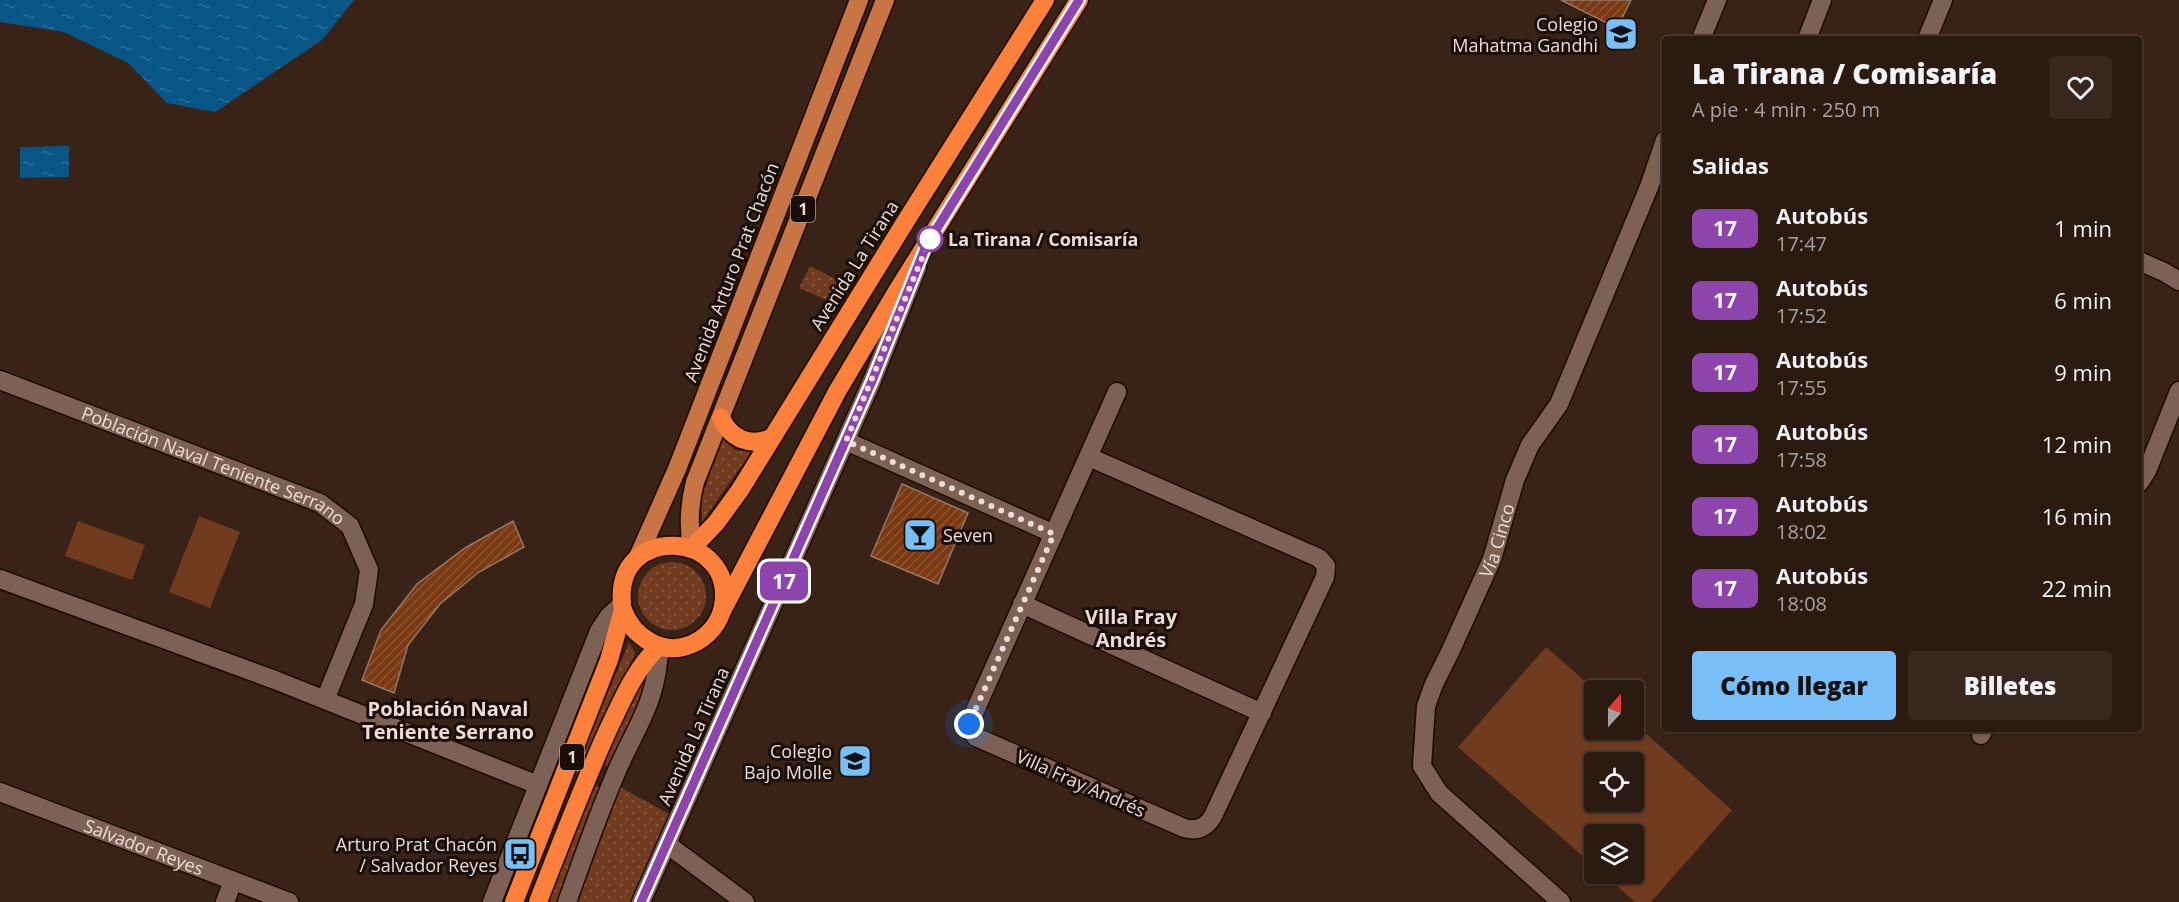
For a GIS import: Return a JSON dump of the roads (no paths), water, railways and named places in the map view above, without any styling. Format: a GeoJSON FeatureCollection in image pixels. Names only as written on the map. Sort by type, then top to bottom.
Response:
{"type":"FeatureCollection","features":[{"type":"Feature","properties":{"kind":"highway","name":"Avenida La Tirana"},"geometry":{"type":"LineString","coordinates":[[692,549],[726,509],[1045,0]]}},
{"type":"Feature","properties":{"kind":"highway","name":"Avenida La Tirana"},"geometry":{"type":"LineString","coordinates":[[722,611],[838,390],[1080,0]]}},
{"type":"Feature","properties":{"kind":"highway"},"geometry":{"type":"LineString","coordinates":[[721,418],[729,431],[741,439],[756,442],[771,438]]}},
{"type":"Feature","properties":{"kind":"highway"},"geometry":{"type":"LineString","coordinates":[[622,607],[630,626],[636,632],[659,646],[673,648],[694,643],[711,630],[722,611],[724,594],[721,578],[712,563],[692,549],[678,545],[664,546],[650,550],[638,558]]}},
{"type":"Feature","properties":{"kind":"highway","name":"Avenida Arturo Prat Chacón"},"geometry":{"type":"LineString","coordinates":[[514,902],[609,660],[622,607],[621,589],[625,575],[638,558]]}},
{"type":"Feature","properties":{"kind":"highway","name":"1"},"geometry":{"type":"LineString","coordinates":[[538,902],[586,779],[623,698],[637,670],[659,646]]}},
{"type":"Feature","properties":{"kind":"main road","name":"Avenida Arturo Prat Chacón"},"geometry":{"type":"LineString","coordinates":[[638,558],[677,470],[859,0]]}},
{"type":"Feature","properties":{"kind":"main road","name":"1"},"geometry":{"type":"LineString","coordinates":[[692,549],[689,531],[692,498],[721,418],[885,0]]}},
{"type":"Feature","properties":{"kind":"street"},"geometry":{"type":"LineString","coordinates":[[1702,36],[1717,0]]}},
{"type":"Feature","properties":{"kind":"street"},"geometry":{"type":"LineString","coordinates":[[1808,36],[1821,0]]}},
{"type":"Feature","properties":{"kind":"street"},"geometry":{"type":"LineString","coordinates":[[1928,36],[1943,0]]}},
{"type":"Feature","properties":{"kind":"street","name":"Vía Cinco"},"geometry":{"type":"LineString","coordinates":[[1561,902],[1439,793],[1422,766],[1426,706],[1492,559],[1510,496],[1530,444],[1559,404],[1649,187],[1662,149]]}},
{"type":"Feature","properties":{"kind":"street","name":"Avenida La Tirana"},"geometry":{"type":"LineString","coordinates":[[668,845],[882,358],[926,246]]}},
{"type":"Feature","properties":{"kind":"street"},"geometry":{"type":"LineString","coordinates":[[2142,262],[2179,281]]}},
{"type":"Feature","properties":{"kind":"street","name":"Población Naval Teniente Serrano"},"geometry":{"type":"LineString","coordinates":[[0,380],[320,503],[350,526],[369,570],[366,593],[364,604],[325,700]]}},
{"type":"Feature","properties":{"kind":"street"},"geometry":{"type":"LineString","coordinates":[[2142,478],[2179,391]]}},
{"type":"Feature","properties":{"kind":"street","name":"Villa Fray Andrés"},"geometry":{"type":"LineString","coordinates":[[1089,457],[1319,558],[1326,566],[1325,577],[1210,822],[1195,830],[1184,828],[976,736],[970,729],[970,718],[1118,392]]}},
{"type":"Feature","properties":{"kind":"street"},"geometry":{"type":"LineString","coordinates":[[846,441],[1054,534]]}},
{"type":"Feature","properties":{"kind":"street"},"geometry":{"type":"LineString","coordinates":[[0,579],[325,700],[538,785]]}},
{"type":"Feature","properties":{"kind":"street"},"geometry":{"type":"LineString","coordinates":[[1022,604],[1262,713]]}},
{"type":"Feature","properties":{"kind":"street"},"geometry":{"type":"LineString","coordinates":[[492,902],[599,632],[609,615],[622,607]]}},
{"type":"Feature","properties":{"kind":"street"},"geometry":{"type":"LineString","coordinates":[[567,902],[614,778],[652,695],[659,646]]}},
{"type":"Feature","properties":{"kind":"street","name":"Salvador Reyes"},"geometry":{"type":"LineString","coordinates":[[0,792],[289,902]]}},
{"type":"Feature","properties":{"kind":"street"},"geometry":{"type":"LineString","coordinates":[[641,902],[668,845],[745,902]]}},
{"type":"Feature","properties":{"kind":"street"},"geometry":{"type":"LineString","coordinates":[[225,902],[233,881]]}},
{"type":"Feature","properties":{"kind":"water"},"geometry":{"type":"Polygon","coordinates":[[[0,0],[354,0],[322,40],[215,112],[167,103],[128,63],[64,32],[0,22],[0,0]]]}},
{"type":"Feature","properties":{"kind":"water"},"geometry":{"type":"Polygon","coordinates":[[[69,146],[69,177],[20,178],[20,147],[69,146]]]}},
{"type":"Feature","properties":{"kind":"place","name":"Colegio Mahatma Gandhi"},"geometry":{"type":"Point","coordinates":[1621,34]}},
{"type":"Feature","properties":{"kind":"place","name":"La Tirana / Comisaría"},"geometry":{"type":"Point","coordinates":[930,239]}},
{"type":"Feature","properties":{"kind":"place","name":"Seven"},"geometry":{"type":"Point","coordinates":[920,535]}},
{"type":"Feature","properties":{"kind":"place","name":"Colegio Bajo Molle"},"geometry":{"type":"Point","coordinates":[855,761]}},
{"type":"Feature","properties":{"kind":"place","name":"Arturo Prat Chacón / Salvador Reyes"},"geometry":{"type":"Point","coordinates":[520,854]}},
{"type":"Feature","properties":{"kind":"district","name":"Villa Fray Andrés"},"geometry":{"type":"Point","coordinates":[1131,628]}},
{"type":"Feature","properties":{"kind":"district","name":"Población Naval Teniente Serrano"},"geometry":{"type":"Point","coordinates":[448,720]}}]}
